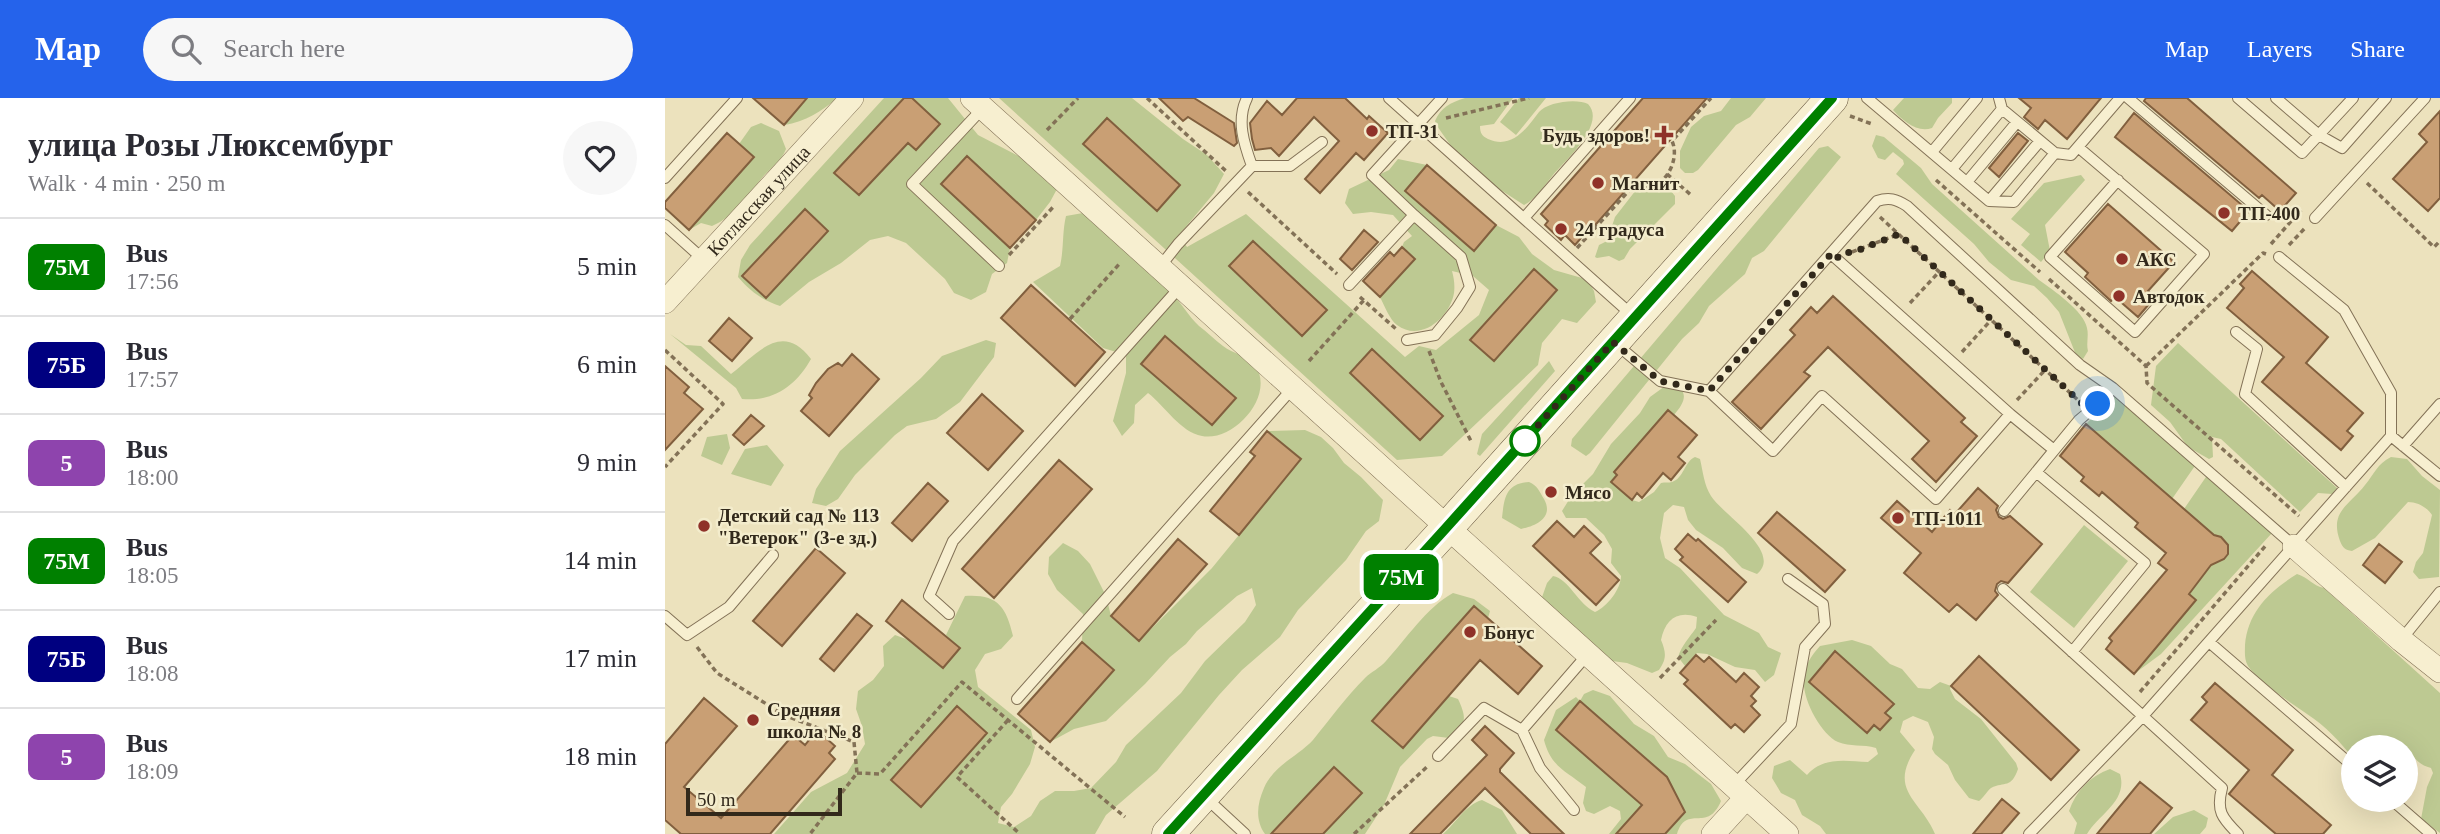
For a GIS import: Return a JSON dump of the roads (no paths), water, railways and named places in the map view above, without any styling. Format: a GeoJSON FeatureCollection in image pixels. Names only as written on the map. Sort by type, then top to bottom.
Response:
{"type":"FeatureCollection","features":[{"type":"Feature","properties":{"kind":"main road"},"geometry":{"type":"LineString","coordinates":[[1168,834],[1635,317],[1838,106]]}},
{"type":"Feature","properties":{"kind":"street","name":"Котласская улица"},"geometry":{"type":"LineString","coordinates":[[665,302],[852,98]]}},
{"type":"Feature","properties":{"kind":"street"},"geometry":{"type":"LineString","coordinates":[[977,103],[1787,834]]}},
{"type":"Feature","properties":{"kind":"street"},"geometry":{"type":"LineString","coordinates":[[2286,539],[2440,671]]}},
{"type":"Feature","properties":{"kind":"street"},"geometry":{"type":"LineString","coordinates":[[1713,834],[1739,792]]}},
{"type":"Feature","properties":{"kind":"lane"},"geometry":{"type":"LineString","coordinates":[[665,178],[737,98]]}},
{"type":"Feature","properties":{"kind":"lane"},"geometry":{"type":"LineString","coordinates":[[1247,98],[1242,108],[1243,140],[1252,166]]}},
{"type":"Feature","properties":{"kind":"lane"},"geometry":{"type":"LineString","coordinates":[[1389,98],[1635,317]]}},
{"type":"Feature","properties":{"kind":"lane"},"geometry":{"type":"LineString","coordinates":[[1407,340],[1435,335],[1470,287],[1461,257],[1372,175],[1442,98]]}},
{"type":"Feature","properties":{"kind":"lane"},"geometry":{"type":"LineString","coordinates":[[1524,218],[1630,98]]}},
{"type":"Feature","properties":{"kind":"lane"},"geometry":{"type":"LineString","coordinates":[[1867,98],[1989,201],[2014,202],[2055,153],[2075,151],[2118,180],[2204,254],[2135,332],[2050,257],[2118,180]]}},
{"type":"Feature","properties":{"kind":"lane"},"geometry":{"type":"LineString","coordinates":[[1932,152],[1977,98]]}},
{"type":"Feature","properties":{"kind":"lane"},"geometry":{"type":"LineString","coordinates":[[2075,151],[2120,98]]}},
{"type":"Feature","properties":{"kind":"lane"},"geometry":{"type":"LineString","coordinates":[[2128,98],[2266,215]]}},
{"type":"Feature","properties":{"kind":"lane"},"geometry":{"type":"LineString","coordinates":[[2238,98],[2302,153],[2353,98]]}},
{"type":"Feature","properties":{"kind":"lane"},"geometry":{"type":"LineString","coordinates":[[2276,98],[2319,135],[2342,148],[2386,98]]}},
{"type":"Feature","properties":{"kind":"lane"},"geometry":{"type":"LineString","coordinates":[[2315,218],[2425,98]]}},
{"type":"Feature","properties":{"kind":"lane"},"geometry":{"type":"LineString","coordinates":[[977,103],[912,184],[999,266]]}},
{"type":"Feature","properties":{"kind":"lane"},"geometry":{"type":"LineString","coordinates":[[1952,169],[2000,103],[2017,122],[2055,153]]}},
{"type":"Feature","properties":{"kind":"lane"},"geometry":{"type":"LineString","coordinates":[[1967,182],[2017,122]]}},
{"type":"Feature","properties":{"kind":"lane"},"geometry":{"type":"LineString","coordinates":[[1989,201],[2040,141]]}},
{"type":"Feature","properties":{"kind":"lane"},"geometry":{"type":"LineString","coordinates":[[1159,268],[1178,244],[1252,166],[1290,166],[1322,142]]}},
{"type":"Feature","properties":{"kind":"lane"},"geometry":{"type":"LineString","coordinates":[[1709,391],[1833,257],[1877,201],[1885,198],[1896,199],[1907,206],[2080,365],[2113,388],[2286,539]]}},
{"type":"Feature","properties":{"kind":"lane"},"geometry":{"type":"LineString","coordinates":[[1349,285],[1414,215]]}},
{"type":"Feature","properties":{"kind":"lane"},"geometry":{"type":"LineString","coordinates":[[665,225],[704,260]]}},
{"type":"Feature","properties":{"kind":"lane"},"geometry":{"type":"LineString","coordinates":[[1833,257],[2054,450]]}},
{"type":"Feature","properties":{"kind":"lane"},"geometry":{"type":"LineString","coordinates":[[2029,834],[2143,716],[2209,642],[2286,539],[2311,526],[2391,436],[2391,393],[2344,310],[2279,257]]}},
{"type":"Feature","properties":{"kind":"lane"},"geometry":{"type":"LineString","coordinates":[[949,614],[929,596],[953,541],[1180,287]]}},
{"type":"Feature","properties":{"kind":"lane"},"geometry":{"type":"LineString","coordinates":[[2236,332],[2257,349],[2245,394],[2346,487]]}},
{"type":"Feature","properties":{"kind":"lane"},"geometry":{"type":"LineString","coordinates":[[1613,342],[1660,381],[1709,391],[1773,451],[1822,396],[1936,499],[2010,414]]}},
{"type":"Feature","properties":{"kind":"lane"},"geometry":{"type":"LineString","coordinates":[[2004,511],[2079,420],[2113,388]]}},
{"type":"Feature","properties":{"kind":"lane"},"geometry":{"type":"LineString","coordinates":[[1017,699],[1292,389]]}},
{"type":"Feature","properties":{"kind":"lane"},"geometry":{"type":"LineString","coordinates":[[2403,446],[2440,404]]}},
{"type":"Feature","properties":{"kind":"lane"},"geometry":{"type":"LineString","coordinates":[[2391,436],[2440,476]]}},
{"type":"Feature","properties":{"kind":"lane"},"geometry":{"type":"LineString","coordinates":[[2036,472],[2145,563],[2072,652]]}},
{"type":"Feature","properties":{"kind":"lane"},"geometry":{"type":"LineString","coordinates":[[665,616],[687,635],[729,607],[773,555]]}},
{"type":"Feature","properties":{"kind":"lane"},"geometry":{"type":"LineString","coordinates":[[1739,792],[1791,724],[1805,647],[1825,624],[1823,604],[1788,579]]}},
{"type":"Feature","properties":{"kind":"lane"},"geometry":{"type":"LineString","coordinates":[[2003,589],[2222,789],[2218,804],[2225,821],[2238,834]]}},
{"type":"Feature","properties":{"kind":"lane"},"geometry":{"type":"LineString","coordinates":[[2401,640],[2440,592]]}},
{"type":"Feature","properties":{"kind":"lane"},"geometry":{"type":"LineString","coordinates":[[2209,642],[2341,756]]}},
{"type":"Feature","properties":{"kind":"lane"},"geometry":{"type":"LineString","coordinates":[[1522,730],[1587,655]]}},
{"type":"Feature","properties":{"kind":"lane"},"geometry":{"type":"LineString","coordinates":[[1438,756],[1483,708],[1522,730],[1540,768],[1574,810]]}},
{"type":"Feature","properties":{"kind":"lane"},"geometry":{"type":"LineString","coordinates":[[1203,795],[1245,834]]}},
{"type":"Feature","properties":{"kind":"lane"},"geometry":{"type":"LineString","coordinates":[[2406,812],[2431,834]]}},
{"type":"Feature","properties":{"kind":"place","name":"ТП-31"},"geometry":{"type":"Point","coordinates":[1372,131]}},
{"type":"Feature","properties":{"kind":"place","name":"Будь здоров!"},"geometry":{"type":"Point","coordinates":[1664,135]}},
{"type":"Feature","properties":{"kind":"place","name":"Магнит"},"geometry":{"type":"Point","coordinates":[1598,183]}},
{"type":"Feature","properties":{"kind":"place","name":"ТП-400"},"geometry":{"type":"Point","coordinates":[2224,213]}},
{"type":"Feature","properties":{"kind":"place","name":"24 градуса"},"geometry":{"type":"Point","coordinates":[1561,229]}},
{"type":"Feature","properties":{"kind":"place","name":"АКС"},"geometry":{"type":"Point","coordinates":[2122,259]}},
{"type":"Feature","properties":{"kind":"place","name":"Автодок"},"geometry":{"type":"Point","coordinates":[2119,296]}},
{"type":"Feature","properties":{"kind":"place","name":"Мясо"},"geometry":{"type":"Point","coordinates":[1551,492]}},
{"type":"Feature","properties":{"kind":"place","name":"ТП-1011"},"geometry":{"type":"Point","coordinates":[1898,518]}},
{"type":"Feature","properties":{"kind":"place","name":"Детский сад № 113 \"Ветерок\" (3-е зд.)"},"geometry":{"type":"Point","coordinates":[704,526]}},
{"type":"Feature","properties":{"kind":"place","name":"Бонус"},"geometry":{"type":"Point","coordinates":[1470,632]}},
{"type":"Feature","properties":{"kind":"place","name":"Средняя школа № 8"},"geometry":{"type":"Point","coordinates":[753,720]}}]}
